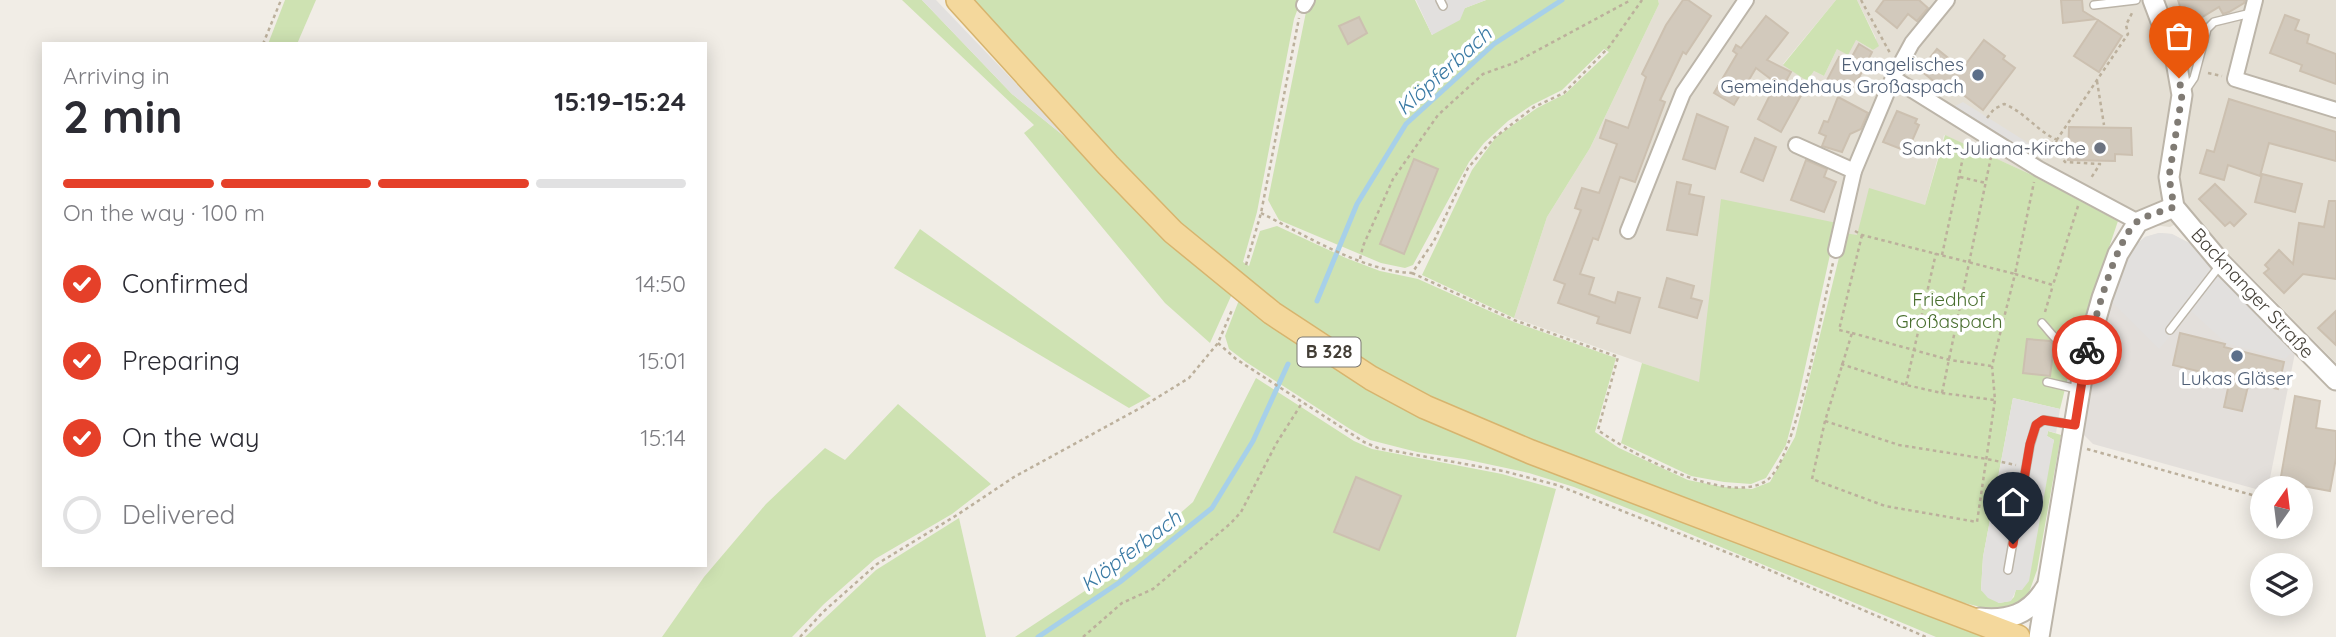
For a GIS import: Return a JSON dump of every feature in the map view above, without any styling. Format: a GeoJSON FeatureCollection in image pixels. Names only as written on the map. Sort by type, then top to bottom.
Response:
{"type":"FeatureCollection","features":[{"type":"Feature","properties":{"kind":"main road","name":"B 328"},"geometry":{"type":"LineString","coordinates":[[958,0],[1108,166],[1173,232],[1272,313],[1371,378],[1425,407],[1531,452],[2018,637]]}},
{"type":"Feature","properties":{"kind":"street"},"geometry":{"type":"LineString","coordinates":[[1836,250],[1854,171],[1896,73],[1912,43],[1947,0]]}},
{"type":"Feature","properties":{"kind":"street"},"geometry":{"type":"LineString","coordinates":[[2039,637],[2086,354],[2118,254],[2138,222],[2174,207],[2169,177],[2182,95],[2176,61],[2153,0]]}},
{"type":"Feature","properties":{"kind":"street"},"geometry":{"type":"LineString","coordinates":[[1628,231],[1683,93],[1739,2]]}},
{"type":"Feature","properties":{"kind":"street"},"geometry":{"type":"LineString","coordinates":[[2253,7],[2235,79],[2336,110]]}},
{"type":"Feature","properties":{"kind":"street"},"geometry":{"type":"LineString","coordinates":[[1896,73],[2039,169],[2085,187],[2138,222]]}},
{"type":"Feature","properties":{"kind":"street"},"geometry":{"type":"LineString","coordinates":[[1797,145],[1854,171]]}},
{"type":"Feature","properties":{"kind":"street","name":"Backnanger Straße"},"geometry":{"type":"LineString","coordinates":[[2174,207],[2221,263],[2336,380]]}},
{"type":"Feature","properties":{"kind":"street"},"geometry":{"type":"LineString","coordinates":[[1965,615],[1999,620],[2019,615],[2039,599],[2048,581]]}},
{"type":"Feature","properties":{"kind":"lane"},"geometry":{"type":"LineString","coordinates":[[2094,5],[2136,0]]}},
{"type":"Feature","properties":{"kind":"lane"},"geometry":{"type":"LineString","coordinates":[[2182,95],[2194,78],[2207,29],[2214,22],[2253,7]]}},
{"type":"Feature","properties":{"kind":"lane"},"geometry":{"type":"LineString","coordinates":[[2170,330],[2221,263]]}},
{"type":"Feature","properties":{"kind":"lane"},"geometry":{"type":"LineString","coordinates":[[2042,323],[2067,349],[2086,354]]}},
{"type":"Feature","properties":{"kind":"lane"},"geometry":{"type":"LineString","coordinates":[[2047,382],[2081,390]]}},
{"type":"Feature","properties":{"kind":"lane"},"geometry":{"type":"LineString","coordinates":[[2008,570],[2036,425],[2043,420],[2073,435]]}},
{"type":"Feature","properties":{"kind":"path"},"geometry":{"type":"LineString","coordinates":[[264,42],[281,0]]}},
{"type":"Feature","properties":{"kind":"path"},"geometry":{"type":"LineString","coordinates":[[1360,259],[1393,180],[1438,115],[1483,74],[1514,63],[1631,0]]}},
{"type":"Feature","properties":{"kind":"path"},"geometry":{"type":"LineString","coordinates":[[1412,273],[1434,241],[1468,169],[1494,138],[1534,107],[1564,93],[1609,47],[1642,0]]}},
{"type":"Feature","properties":{"kind":"path"},"geometry":{"type":"LineString","coordinates":[[1861,0],[1896,73]]}},
{"type":"Feature","properties":{"kind":"path"},"geometry":{"type":"LineString","coordinates":[[1246,265],[1261,213],[1298,20],[1306,2]]}},
{"type":"Feature","properties":{"kind":"path"},"geometry":{"type":"LineString","coordinates":[[2056,141],[2128,34],[2126,25],[2132,13]]}},
{"type":"Feature","properties":{"kind":"path"},"geometry":{"type":"LineString","coordinates":[[2097,82],[2105,125]]}},
{"type":"Feature","properties":{"kind":"path"},"geometry":{"type":"LineString","coordinates":[[1980,129],[1994,109],[2004,103],[2014,107],[2056,141],[2069,142]]}},
{"type":"Feature","properties":{"kind":"path"},"geometry":{"type":"LineString","coordinates":[[1942,393],[1994,141]]}},
{"type":"Feature","properties":{"kind":"path"},"geometry":{"type":"LineString","coordinates":[[2042,323],[2085,187],[2100,164],[2066,162],[2060,155],[2056,141]]}},
{"type":"Feature","properties":{"kind":"path"},"geometry":{"type":"LineString","coordinates":[[1942,255],[1965,148]]}},
{"type":"Feature","properties":{"kind":"path"},"geometry":{"type":"LineString","coordinates":[[1852,333],[1825,421],[1812,479],[1885,506],[1978,522],[1995,400],[1992,366],[2039,169]]}},
{"type":"Feature","properties":{"kind":"path"},"geometry":{"type":"LineString","coordinates":[[1959,177],[1986,183]]}},
{"type":"Feature","properties":{"kind":"path"},"geometry":{"type":"LineString","coordinates":[[1261,213],[1350,256],[1380,268],[1412,273],[1514,320],[1618,357],[1598,430],[1620,446],[1690,478],[1723,485],[1752,487],[1768,480],[1788,447],[1802,400],[1836,250]]}},
{"type":"Feature","properties":{"kind":"path"},"geometry":{"type":"LineString","coordinates":[[1992,366],[1950,360],[1839,330],[1863,235],[2053,285]]}},
{"type":"Feature","properties":{"kind":"path"},"geometry":{"type":"LineString","coordinates":[[1906,385],[1936,253]]}},
{"type":"Feature","properties":{"kind":"path"},"geometry":{"type":"LineString","coordinates":[[800,637],[823,612],[877,564],[1014,477],[1189,378],[1218,343],[1232,310]]}},
{"type":"Feature","properties":{"kind":"path"},"geometry":{"type":"LineString","coordinates":[[1218,343],[1262,377],[1364,442],[1378,448],[1494,469],[1557,485],[1746,560],[1926,637]]}},
{"type":"Feature","properties":{"kind":"path"},"geometry":{"type":"LineString","coordinates":[[1841,365],[1906,385],[1995,400]]}},
{"type":"Feature","properties":{"kind":"path"},"geometry":{"type":"LineString","coordinates":[[1083,637],[1122,603],[1153,589],[1231,523],[1241,512],[1276,444],[1302,403]]}},
{"type":"Feature","properties":{"kind":"path"},"geometry":{"type":"LineString","coordinates":[[1825,421],[1899,445],[2026,468]]}},
{"type":"Feature","properties":{"kind":"path"},"geometry":{"type":"LineString","coordinates":[[2073,435],[2250,494]]}},
{"type":"Feature","properties":{"kind":"shaded area"},"geometry":{"type":"Polygon","coordinates":[[[922,0],[936,0],[1075,145],[1012,94],[922,0]]]}},
{"type":"Feature","properties":{"kind":"shaded area"},"geometry":{"type":"Polygon","coordinates":[[[1416,0],[1486,0],[1465,8],[1460,20],[1432,35],[1416,0]]]}},
{"type":"Feature","properties":{"kind":"shaded area"},"geometry":{"type":"Polygon","coordinates":[[[1658,0],[1836,0],[1783,64],[1807,81],[1814,71],[1824,76],[1837,49],[1856,40],[1873,50],[1876,38],[1857,0],[2336,0],[2336,363],[2191,216],[2170,227],[2118,221],[2032,175],[1944,135],[1925,205],[1857,236],[1846,233],[1699,383],[1514,318],[1547,217],[1590,148],[1659,4],[1658,0]]]}},
{"type":"Feature","properties":{"kind":"shaded area"},"geometry":{"type":"Polygon","coordinates":[[[1963,102],[2041,151],[2035,160],[1951,108],[1963,102]]]}},
{"type":"Feature","properties":{"kind":"shaded area"},"geometry":{"type":"Polygon","coordinates":[[[2159,233],[2172,234],[2191,244],[2296,348],[2270,476],[2250,476],[2250,487],[2093,444],[2084,435],[2083,421],[2103,315],[2145,237],[2159,233]]]}},
{"type":"Feature","properties":{"kind":"shaded area"},"geometry":{"type":"Polygon","coordinates":[[[2159,233],[2172,234],[2191,244],[2296,348],[2285,359],[2226,343],[2191,311],[2159,349],[2108,298],[2130,249],[2145,237],[2159,233]]]}},
{"type":"Feature","properties":{"kind":"shaded area"},"geometry":{"type":"Polygon","coordinates":[[[2013,398],[2060,409],[2056,433],[2048,431],[2047,436],[2054,440],[2029,581],[2022,590],[2016,590],[2011,601],[1999,603],[1988,598],[1981,590],[1983,557],[2013,398]]]}},
{"type":"Feature","properties":{"kind":"green space"},"geometry":{"type":"Polygon","coordinates":[[[285,0],[316,0],[298,42],[269,42],[285,0]]]}},
{"type":"Feature","properties":{"kind":"green space"},"geometry":{"type":"Polygon","coordinates":[[[902,0],[922,0],[1012,94],[1075,145],[1150,223],[1232,294],[1210,343],[1165,303],[1024,133],[1034,125],[902,0]]]}},
{"type":"Feature","properties":{"kind":"green space","name":"Friedhof Großaspach"},"geometry":{"type":"Polygon","coordinates":[[[974,0],[1301,0],[1294,19],[1257,212],[1243,262],[1249,266],[1260,231],[1277,226],[1346,258],[1380,271],[1418,279],[1514,322],[1616,358],[1595,432],[1619,448],[1688,480],[1723,487],[1752,489],[1770,482],[1795,437],[1845,233],[1857,235],[1869,188],[1925,205],[1945,135],[2032,175],[2118,221],[2076,345],[2060,409],[2013,398],[1983,557],[1981,590],[1999,603],[2010,601],[2014,597],[2054,440],[2047,436],[2048,431],[2061,435],[2037,570],[2027,598],[2015,607],[1992,610],[1949,599],[1470,417],[1386,376],[1280,307],[1188,233],[1113,158],[974,0]]]}},
{"type":"Feature","properties":{"kind":"green space"},"geometry":{"type":"Polygon","coordinates":[[[1312,0],[1415,0],[1432,35],[1465,8],[1486,0],[1658,0],[1659,4],[1590,148],[1547,217],[1514,318],[1422,275],[1472,170],[1496,137],[1537,108],[1565,94],[1609,52],[1604,49],[1562,90],[1508,121],[1484,143],[1469,162],[1413,265],[1405,268],[1381,263],[1279,220],[1268,200],[1306,12],[1312,0]]]}},
{"type":"Feature","properties":{"kind":"green space"},"geometry":{"type":"Polygon","coordinates":[[[1836,0],[1857,0],[1879,46],[1873,50],[1856,40],[1848,55],[1837,49],[1824,76],[1814,71],[1807,81],[1783,65],[1836,0]]]}},
{"type":"Feature","properties":{"kind":"green space"},"geometry":{"type":"Polygon","coordinates":[[[1721,199],[1837,223],[1786,445],[1766,478],[1751,484],[1691,476],[1621,443],[1642,363],[1699,382],[1721,199]]]}},
{"type":"Feature","properties":{"kind":"green space"},"geometry":{"type":"Polygon","coordinates":[[[920,229],[1151,396],[1129,408],[894,268],[920,229]]]}},
{"type":"Feature","properties":{"kind":"green space"},"geometry":{"type":"Polygon","coordinates":[[[1239,300],[1426,419],[1477,443],[1991,637],[1936,637],[1574,487],[1529,473],[1417,452],[1370,440],[1229,349],[1225,336],[1239,300]]]}},
{"type":"Feature","properties":{"kind":"green space"},"geometry":{"type":"Polygon","coordinates":[[[1256,378],[1354,441],[1372,449],[1502,474],[1556,489],[1516,637],[1015,637],[1112,573],[1193,502],[1256,378]]]}},
{"type":"Feature","properties":{"kind":"green space"},"geometry":{"type":"Polygon","coordinates":[[[898,404],[991,484],[952,514],[875,559],[824,604],[792,637],[662,637],[704,577],[766,504],[825,448],[845,460],[898,404]]]}},
{"type":"Feature","properties":{"kind":"green space"},"geometry":{"type":"Polygon","coordinates":[[[959,518],[986,637],[805,637],[876,570],[959,518]]]}},
{"type":"Feature","properties":{"kind":"building"},"geometry":{"type":"Polygon","coordinates":[[[1683,0],[1688,0],[1711,16],[1686,54],[1683,52],[1660,100],[1665,102],[1635,182],[1620,177],[1598,240],[1593,238],[1580,274],[1594,278],[1589,294],[1615,303],[1618,292],[1640,298],[1630,333],[1597,323],[1599,317],[1558,303],[1565,284],[1554,280],[1581,210],[1575,208],[1582,188],[1599,193],[1617,144],[1600,138],[1606,120],[1628,128],[1646,77],[1642,74],[1666,25],[1683,0]]]}},
{"type":"Feature","properties":{"kind":"building"},"geometry":{"type":"Polygon","coordinates":[[[1884,0],[1919,0],[1928,8],[1917,21],[1908,14],[1897,28],[1876,11],[1884,0]]]}},
{"type":"Feature","properties":{"kind":"building"},"geometry":{"type":"Polygon","coordinates":[[[2061,0],[2082,0],[2083,11],[2096,19],[2063,23],[2061,0]]]}},
{"type":"Feature","properties":{"kind":"building"},"geometry":{"type":"Polygon","coordinates":[[[2178,0],[2245,0],[2229,12],[2223,14],[2219,7],[2196,21],[2200,30],[2198,39],[2192,43],[2178,0]]]}},
{"type":"Feature","properties":{"kind":"building"},"geometry":{"type":"Polygon","coordinates":[[[2285,15],[2299,20],[2295,30],[2309,35],[2307,43],[2336,54],[2336,84],[2300,71],[2302,65],[2270,53],[2285,15]]]}},
{"type":"Feature","properties":{"kind":"building"},"geometry":{"type":"Polygon","coordinates":[[[1766,16],[1788,33],[1767,60],[1791,72],[1786,81],[1804,90],[1781,132],[1758,119],[1776,83],[1756,68],[1734,105],[1714,93],[1737,54],[1733,51],[1736,45],[1741,48],[1766,16]]]}},
{"type":"Feature","properties":{"kind":"building"},"geometry":{"type":"Polygon","coordinates":[[[1359,17],[1367,33],[1348,44],[1339,26],[1359,17]]]}},
{"type":"Feature","properties":{"kind":"building"},"geometry":{"type":"Polygon","coordinates":[[[2098,20],[2122,36],[2099,72],[2074,56],[2098,20]]]}},
{"type":"Feature","properties":{"kind":"building","name":"Evangelisches Gemeindehaus Großaspach"},"geometry":{"type":"Polygon","coordinates":[[[1984,40],[2005,56],[2003,59],[2015,68],[1983,110],[1952,86],[1949,89],[1938,81],[1936,83],[1920,70],[1937,49],[1962,69],[1984,40]]]}},
{"type":"Feature","properties":{"kind":"building"},"geometry":{"type":"Polygon","coordinates":[[[1859,44],[1872,52],[1850,95],[1826,82],[1839,57],[1849,62],[1859,44]]]}},
{"type":"Feature","properties":{"kind":"building"},"geometry":{"type":"Polygon","coordinates":[[[1838,97],[1868,113],[1861,129],[1850,134],[1842,152],[1822,146],[1826,136],[1819,133],[1824,121],[1828,122],[1838,97]]]}},
{"type":"Feature","properties":{"kind":"building"},"geometry":{"type":"Polygon","coordinates":[[[2229,99],[2336,132],[2336,161],[2269,143],[2260,176],[2228,165],[2224,180],[2200,173],[2207,150],[2214,152],[2229,99]]]}},
{"type":"Feature","properties":{"kind":"building"},"geometry":{"type":"Polygon","coordinates":[[[1897,111],[1917,119],[1915,123],[1919,125],[1909,148],[1903,145],[1901,149],[1883,142],[1897,111]]]}},
{"type":"Feature","properties":{"kind":"building"},"geometry":{"type":"Polygon","coordinates":[[[1697,114],[1728,127],[1715,169],[1683,159],[1697,114]]]}},
{"type":"Feature","properties":{"kind":"building","name":"Sankt-Juliana-Kirche"},"geometry":{"type":"Polygon","coordinates":[[[2069,127],[2131,128],[2132,155],[2115,154],[2115,161],[2068,160],[2069,127]]]}},
{"type":"Feature","properties":{"kind":"building"},"geometry":{"type":"Polygon","coordinates":[[[1755,138],[1776,147],[1763,181],[1741,172],[1755,138]]]}},
{"type":"Feature","properties":{"kind":"building"},"geometry":{"type":"Polygon","coordinates":[[[1414,159],[1438,169],[1404,254],[1380,244],[1414,159]]]}},
{"type":"Feature","properties":{"kind":"building"},"geometry":{"type":"Polygon","coordinates":[[[1806,160],[1827,169],[1824,177],[1836,182],[1824,212],[1791,200],[1806,160]]]}},
{"type":"Feature","properties":{"kind":"building"},"geometry":{"type":"Polygon","coordinates":[[[2262,174],[2302,184],[2295,212],[2255,202],[2262,174]]]}},
{"type":"Feature","properties":{"kind":"building"},"geometry":{"type":"Polygon","coordinates":[[[1677,182],[1691,185],[1689,194],[1704,197],[1697,235],[1667,230],[1677,182]]]}},
{"type":"Feature","properties":{"kind":"building"},"geometry":{"type":"Polygon","coordinates":[[[2215,184],[2246,214],[2234,226],[2230,222],[2225,226],[2199,199],[2215,184]]]}},
{"type":"Feature","properties":{"kind":"building"},"geometry":{"type":"Polygon","coordinates":[[[2329,201],[2336,201],[2336,279],[2303,274],[2284,293],[2264,273],[2269,269],[2265,265],[2279,250],[2293,264],[2299,223],[2324,227],[2329,201]]]}},
{"type":"Feature","properties":{"kind":"building"},"geometry":{"type":"Polygon","coordinates":[[[1667,278],[1694,286],[1691,298],[1702,301],[1697,318],[1659,307],[1667,278]]]}},
{"type":"Feature","properties":{"kind":"building"},"geometry":{"type":"Polygon","coordinates":[[[2336,311],[2336,345],[2318,328],[2336,311]]]}},
{"type":"Feature","properties":{"kind":"building"},"geometry":{"type":"Polygon","coordinates":[[[2180,333],[2284,362],[2278,389],[2249,382],[2242,411],[2224,407],[2230,379],[2173,365],[2180,333]]]}},
{"type":"Feature","properties":{"kind":"building"},"geometry":{"type":"Polygon","coordinates":[[[2027,339],[2050,341],[2054,346],[2050,376],[2023,373],[2027,339]]]}},
{"type":"Feature","properties":{"kind":"building"},"geometry":{"type":"Polygon","coordinates":[[[2295,396],[2320,401],[2316,428],[2336,431],[2336,458],[2330,491],[2314,488],[2314,476],[2281,476],[2295,396]]]}},
{"type":"Feature","properties":{"kind":"building"},"geometry":{"type":"Polygon","coordinates":[[[1356,477],[1401,496],[1379,550],[1334,532],[1356,477]]]}},
{"type":"Feature","properties":{"kind":"waterway","name":"Klöpferbach"},"geometry":{"type":"LineString","coordinates":[[1317,301],[1357,204],[1406,124],[1494,44],[1562,0]]}},
{"type":"Feature","properties":{"kind":"waterway","name":"Klöpferbach"},"geometry":{"type":"LineString","coordinates":[[1038,637],[1120,582],[1212,508],[1253,441],[1288,364]]}},
{"type":"Feature","properties":{"kind":"way so far"},"geometry":{"type":"LineString","coordinates":[[2087,350],[2102,298],[2125,239],[2138,222],[2174,207],[2169,177],[2182,95],[2179,78]]}},
{"type":"Feature","properties":{"kind":"place","name":"Evangelisches Gemeindehaus Großaspach"},"geometry":{"type":"Point","coordinates":[1978,75]}},
{"type":"Feature","properties":{"kind":"place","name":"Sankt-Juliana-Kirche"},"geometry":{"type":"Point","coordinates":[2100,148]}},
{"type":"Feature","properties":{"kind":"place","name":"Lukas Gläser"},"geometry":{"type":"Point","coordinates":[2237,356]}},
{"type":"Feature","properties":{"kind":"route"},"geometry":{"type":"LineString","coordinates":[[2013,544],[2030,444],[2036,425],[2043,420],[2075,425],[2087,350]]}}]}
